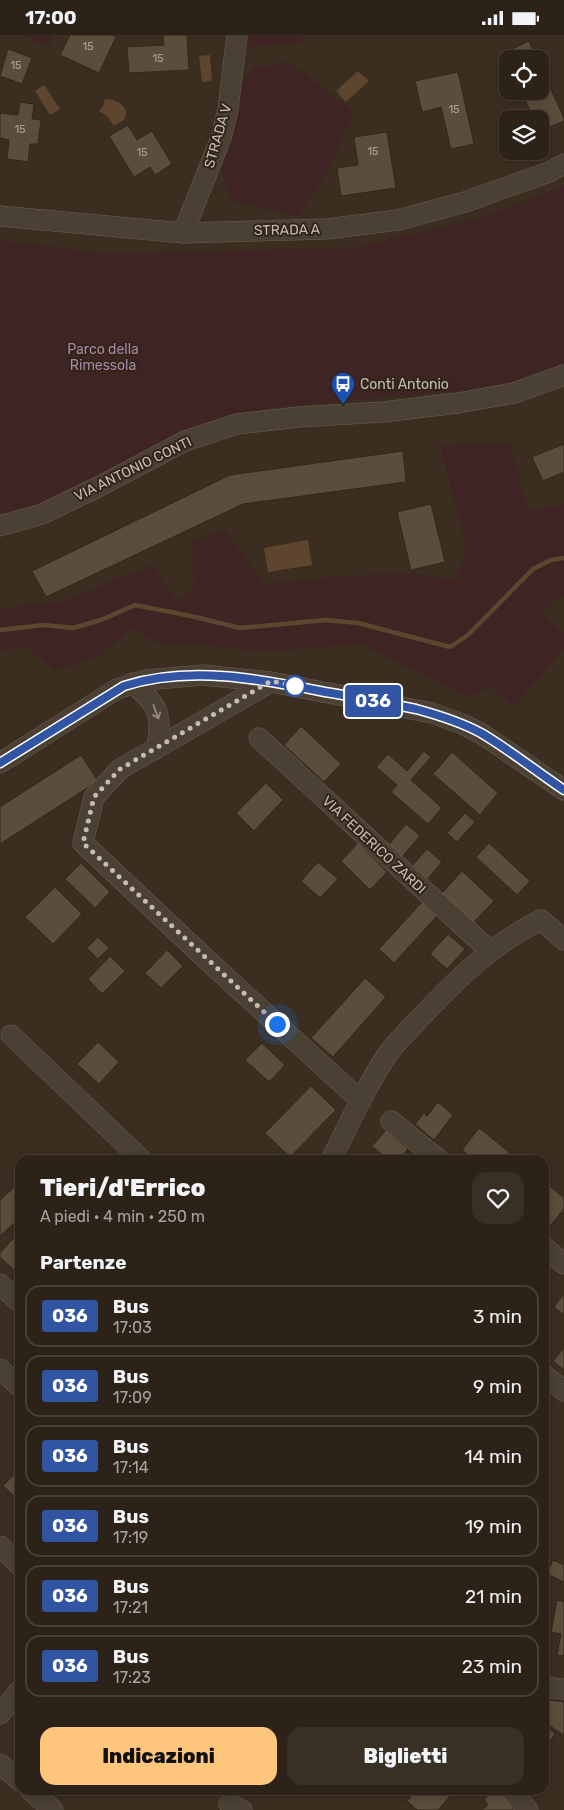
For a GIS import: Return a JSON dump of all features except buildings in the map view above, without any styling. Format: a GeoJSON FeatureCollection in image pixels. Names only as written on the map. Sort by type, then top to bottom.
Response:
{"type":"FeatureCollection","features":[{"type":"Feature","properties":{"kind":"street","name":"STRADA V"},"geometry":{"type":"LineString","coordinates":[[183,233],[221,138],[228,109],[237,35]]}},
{"type":"Feature","properties":{"kind":"street","name":"STRADA A"},"geometry":{"type":"LineString","coordinates":[[0,216],[183,233],[327,229],[398,220],[465,202],[549,172],[564,164]]}},
{"type":"Feature","properties":{"kind":"street","name":"VIA ANTONIO CONTI"},"geometry":{"type":"LineString","coordinates":[[0,526],[42,514],[185,441],[237,424],[299,417],[383,412],[458,403],[514,393],[564,375]]}},
{"type":"Feature","properties":{"kind":"street"},"geometry":{"type":"LineString","coordinates":[[0,763],[117,689],[146,680],[203,675],[271,681],[416,709],[449,719],[482,734],[564,790]]}},
{"type":"Feature","properties":{"kind":"street"},"geometry":{"type":"LineString","coordinates":[[271,681],[120,769],[94,797],[83,843],[361,1101]]}},
{"type":"Feature","properties":{"kind":"street"},"geometry":{"type":"LineString","coordinates":[[132,683],[149,697],[158,713],[160,727],[156,749]]}},
{"type":"Feature","properties":{"kind":"street","name":"VIA FEDERICO ZARDI"},"geometry":{"type":"LineString","coordinates":[[259,738],[490,951]]}},
{"type":"Feature","properties":{"kind":"street"},"geometry":{"type":"LineString","coordinates":[[334,1155],[361,1101],[390,1051],[444,993],[490,951],[526,927],[541,920],[564,940]]}},
{"type":"Feature","properties":{"kind":"street"},"geometry":{"type":"LineString","coordinates":[[11,1035],[137,1155]]}},
{"type":"Feature","properties":{"kind":"street"},"geometry":{"type":"LineString","coordinates":[[391,1121],[433,1155]]}},
{"type":"Feature","properties":{"kind":"street"},"geometry":{"type":"LineString","coordinates":[[549,1251],[564,1264]]}},
{"type":"Feature","properties":{"kind":"street"},"geometry":{"type":"LineString","coordinates":[[0,1284],[15,1298]]}},
{"type":"Feature","properties":{"kind":"street"},"geometry":{"type":"LineString","coordinates":[[0,1369],[15,1382]]}},
{"type":"Feature","properties":{"kind":"street"},"geometry":{"type":"LineString","coordinates":[[549,1379],[564,1391]]}},
{"type":"Feature","properties":{"kind":"street"},"geometry":{"type":"LineString","coordinates":[[0,1546],[15,1562]]}},
{"type":"Feature","properties":{"kind":"street"},"geometry":{"type":"LineString","coordinates":[[549,1688],[564,1689]]}},
{"type":"Feature","properties":{"kind":"street"},"geometry":{"type":"LineString","coordinates":[[0,1714],[15,1696]]}},
{"type":"Feature","properties":{"kind":"street"},"geometry":{"type":"LineString","coordinates":[[0,1764],[15,1777]]}},
{"type":"Feature","properties":{"kind":"street"},"geometry":{"type":"LineString","coordinates":[[36,1795],[53,1810]]}},
{"type":"Feature","properties":{"kind":"street"},"geometry":{"type":"LineString","coordinates":[[515,1795],[528,1810]]}},
{"type":"Feature","properties":{"kind":"green space"},"geometry":{"type":"Polygon","coordinates":[[[22,35],[53,35],[48,47],[22,35]]]}},
{"type":"Feature","properties":{"kind":"green space"},"geometry":{"type":"Polygon","coordinates":[[[248,35],[302,35],[302,43],[248,47],[248,35]]]}},
{"type":"Feature","properties":{"kind":"green space"},"geometry":{"type":"Polygon","coordinates":[[[289,62],[354,111],[329,169],[299,217],[230,200],[211,128],[252,68],[289,62]]]}},
{"type":"Feature","properties":{"kind":"green space","name":"Parco della Rimessola"},"geometry":{"type":"Polygon","coordinates":[[[564,186],[564,369],[509,386],[271,408],[186,432],[47,508],[0,513],[0,240],[111,254],[358,247],[491,214],[564,186]]]}},
{"type":"Feature","properties":{"kind":"green space"},"geometry":{"type":"Polygon","coordinates":[[[510,443],[528,511],[564,504],[564,597],[557,599],[541,614],[564,634],[564,649],[513,707],[490,686],[470,698],[361,644],[272,651],[203,645],[161,645],[133,628],[97,657],[55,671],[25,646],[0,652],[0,610],[30,604],[59,602],[94,590],[103,584],[152,565],[176,599],[194,589],[191,542],[225,530],[264,584],[351,575],[419,574],[457,581],[466,544],[440,445],[510,443]]]}},
{"type":"Feature","properties":{"kind":"shaded area"},"geometry":{"type":"Polygon","coordinates":[[[210,55],[212,81],[202,82],[199,56],[210,55]]]}},
{"type":"Feature","properties":{"kind":"shaded area"},"geometry":{"type":"Polygon","coordinates":[[[358,71],[369,81],[346,102],[336,91],[358,71]]]}},
{"type":"Feature","properties":{"kind":"shaded area"},"geometry":{"type":"Polygon","coordinates":[[[44,85],[60,109],[50,115],[35,91],[44,85]]]}},
{"type":"Feature","properties":{"kind":"shaded area"},"geometry":{"type":"Polygon","coordinates":[[[109,99],[120,103],[126,111],[125,119],[114,126],[107,116],[99,111],[104,105],[104,100],[109,99]]]}},
{"type":"Feature","properties":{"kind":"shaded area"},"geometry":{"type":"Polygon","coordinates":[[[308,540],[312,565],[268,572],[264,548],[308,540]]]}},
{"type":"Feature","properties":{"kind":"waterway"},"geometry":{"type":"LineString","coordinates":[[0,630],[44,625],[73,628],[101,620],[135,605],[240,628],[326,620],[358,623],[450,647],[468,635],[533,569],[551,560],[564,558]]}},
{"type":"Feature","properties":{"kind":"bus line","name":"036"},"geometry":{"type":"LineString","coordinates":[[0,763],[124,686],[138,681],[186,676],[224,676],[271,681],[432,713],[482,734],[564,790]]}},
{"type":"Feature","properties":{"kind":"place","name":"Conti Antonio"},"geometry":{"type":"Point","coordinates":[343,405]}},
{"type":"Feature","properties":{"kind":"route"},"geometry":{"type":"LineString","coordinates":[[277,1024],[83,843],[94,797],[120,769],[271,681],[295,686]]}}]}
